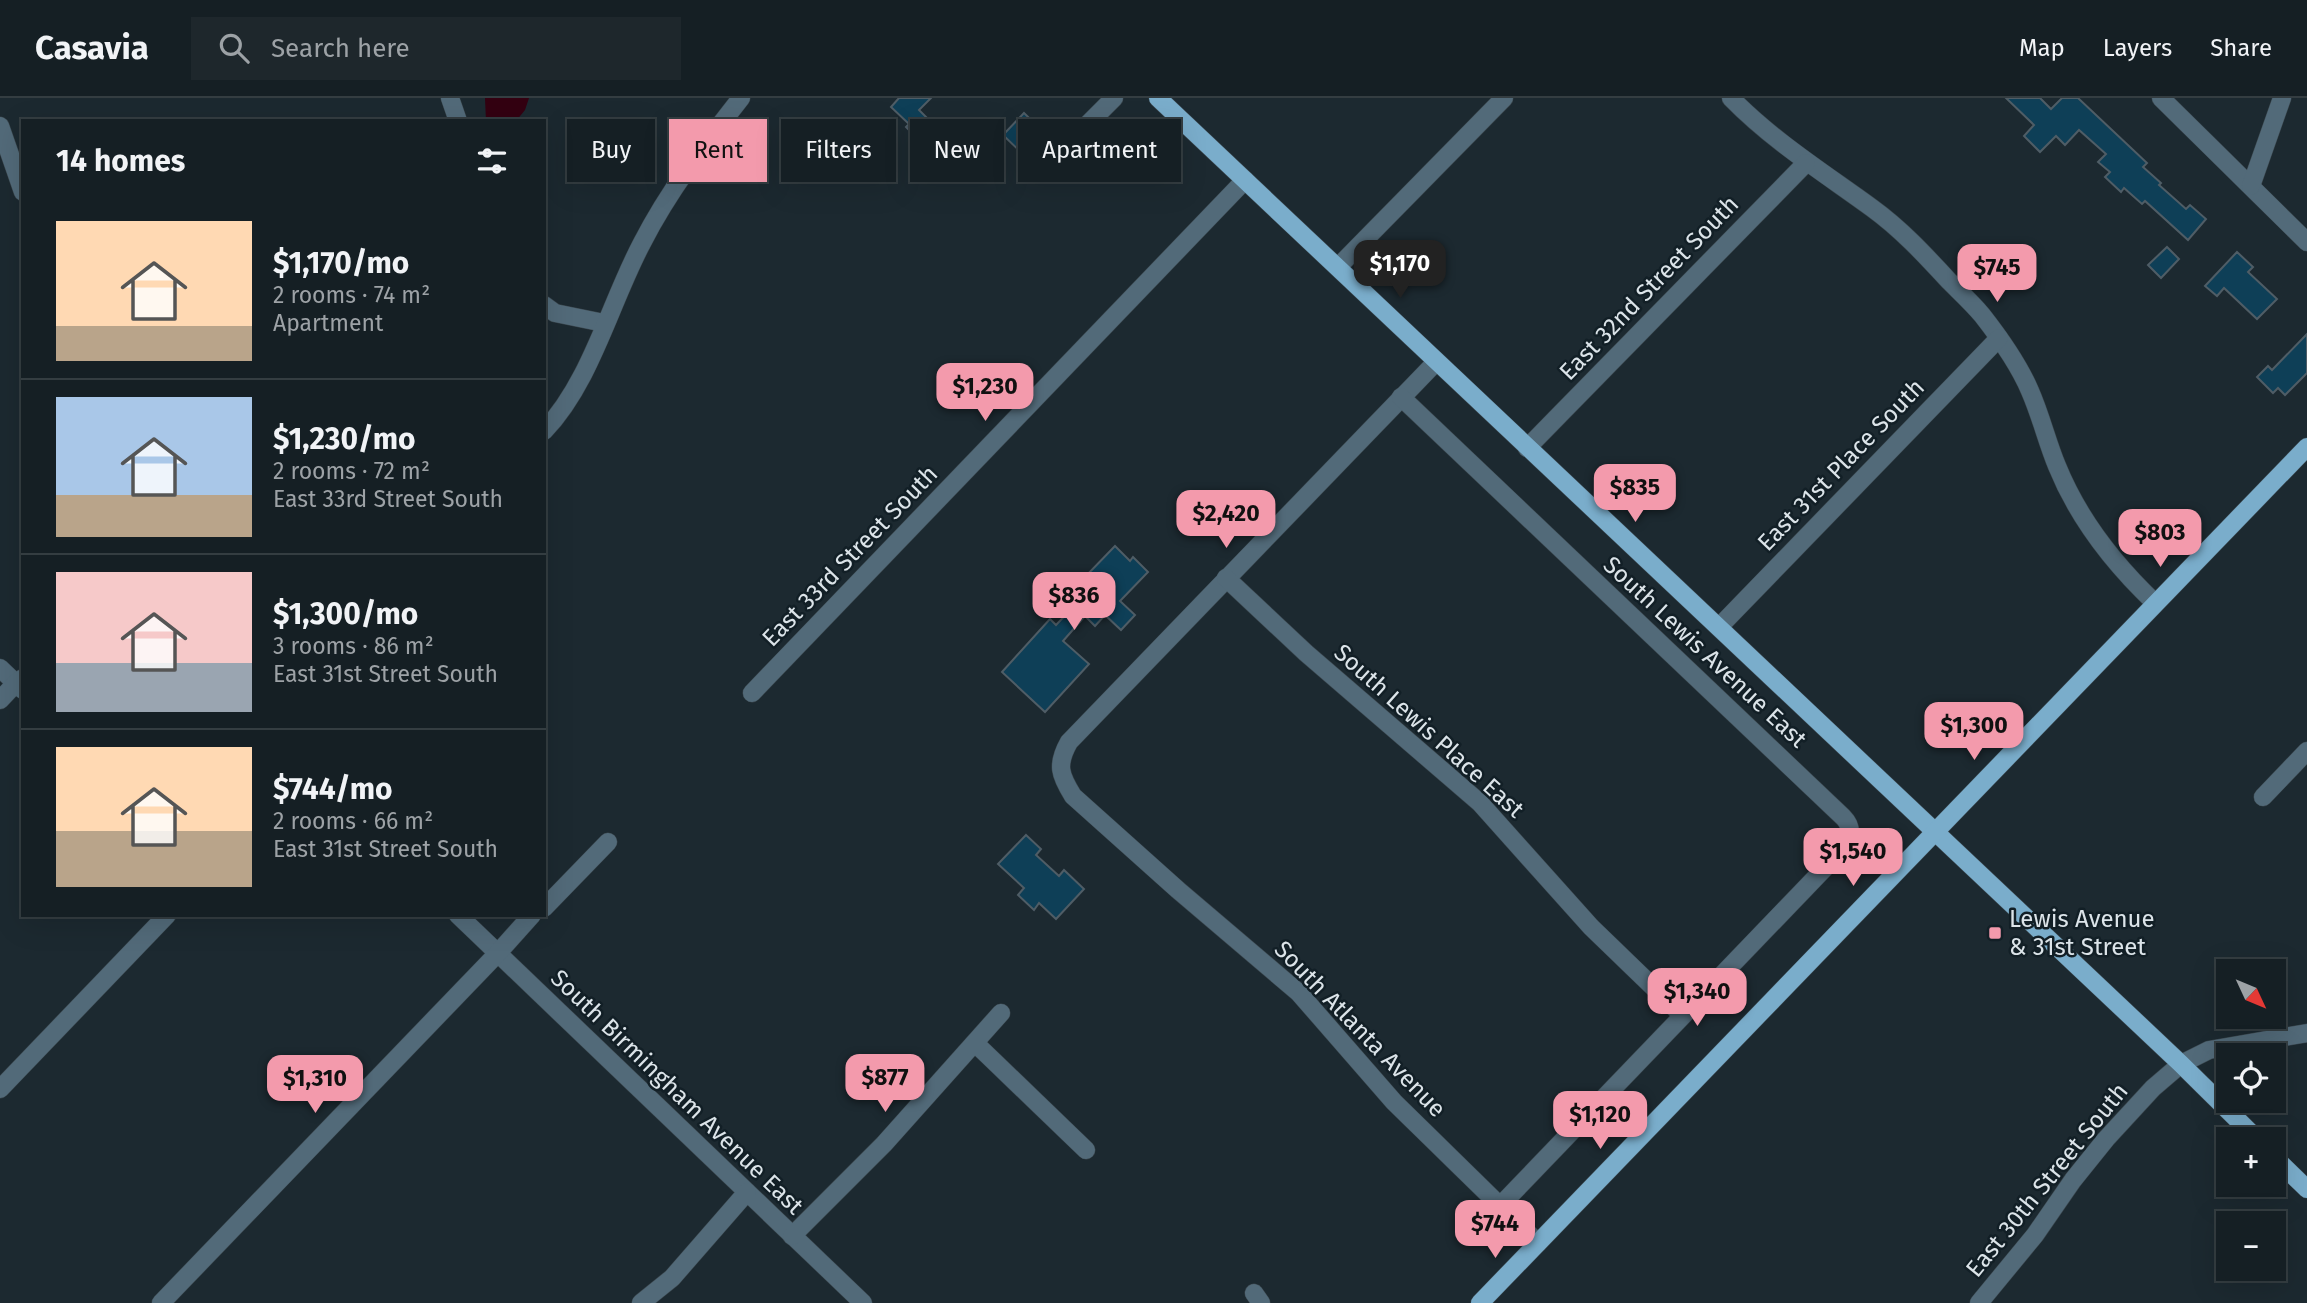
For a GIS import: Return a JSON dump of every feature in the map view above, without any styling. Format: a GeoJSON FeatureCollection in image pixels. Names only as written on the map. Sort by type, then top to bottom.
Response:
{"type":"FeatureCollection","features":[{"type":"Feature","properties":{"kind":"main road","name":"South Lewis Avenue East"},"geometry":{"type":"LineString","coordinates":[[1158,98],[2181,1064],[2244,1127]]}},
{"type":"Feature","properties":{"kind":"main road"},"geometry":{"type":"LineString","coordinates":[[1480,1303],[2307,447]]}},
{"type":"Feature","properties":{"kind":"main road"},"geometry":{"type":"LineString","coordinates":[[2286,1169],[2307,1189]]}},
{"type":"Feature","properties":{"kind":"street"},"geometry":{"type":"LineString","coordinates":[[450,98],[457,119]]}},
{"type":"Feature","properties":{"kind":"street"},"geometry":{"type":"LineString","coordinates":[[546,428],[574,393],[642,242],[681,176],[741,98]]}},
{"type":"Feature","properties":{"kind":"street"},"geometry":{"type":"LineString","coordinates":[[1093,119],[1114,98]]}},
{"type":"Feature","properties":{"kind":"street"},"geometry":{"type":"LineString","coordinates":[[1338,267],[1504,98]]}},
{"type":"Feature","properties":{"kind":"street"},"geometry":{"type":"LineString","coordinates":[[1731,98],[1748,116],[1806,163],[1875,210],[1914,244],[1980,312],[2029,389],[2057,467],[2077,507],[2096,537],[2132,581],[2155,603]]}},
{"type":"Feature","properties":{"kind":"street"},"geometry":{"type":"LineString","coordinates":[[2161,98],[2307,242]]}},
{"type":"Feature","properties":{"kind":"street"},"geometry":{"type":"LineString","coordinates":[[2251,186],[2282,98]]}},
{"type":"Feature","properties":{"kind":"street"},"geometry":{"type":"LineString","coordinates":[[0,126],[21,186]]}},
{"type":"Feature","properties":{"kind":"street","name":"East 32nd Street South"},"geometry":{"type":"LineString","coordinates":[[1527,448],[1806,163]]}},
{"type":"Feature","properties":{"kind":"street","name":"East 33rd Street South"},"geometry":{"type":"LineString","coordinates":[[752,693],[1245,180]]}},
{"type":"Feature","properties":{"kind":"street"},"geometry":{"type":"LineString","coordinates":[[546,306],[555,313],[604,323]]}},
{"type":"Feature","properties":{"kind":"street","name":"East 31st Place South"},"geometry":{"type":"LineString","coordinates":[[1719,627],[1999,338]]}},
{"type":"Feature","properties":{"kind":"street"},"geometry":{"type":"LineString","coordinates":[[1226,578],[1436,362]]}},
{"type":"Feature","properties":{"kind":"street","name":"South Lewis Avenue East"},"geometry":{"type":"LineString","coordinates":[[1401,397],[1843,817],[1850,829],[1850,839],[1844,848],[1682,1015]]}},
{"type":"Feature","properties":{"kind":"street","name":"South Atlanta Avenue"},"geometry":{"type":"LineString","coordinates":[[1226,578],[1069,742],[1063,752],[1061,778],[1073,796],[1299,993],[1394,1102],[1538,1243]]}},
{"type":"Feature","properties":{"kind":"street","name":"South Lewis Place East"},"geometry":{"type":"LineString","coordinates":[[1226,578],[1306,653],[1480,803],[1591,927],[1682,1015]]}},
{"type":"Feature","properties":{"kind":"street"},"geometry":{"type":"LineString","coordinates":[[0,668],[20,684],[0,700]]}},
{"type":"Feature","properties":{"kind":"street"},"geometry":{"type":"LineString","coordinates":[[2263,797],[2307,751]]}},
{"type":"Feature","properties":{"kind":"street"},"geometry":{"type":"LineString","coordinates":[[546,908],[608,842]]}},
{"type":"Feature","properties":{"kind":"street"},"geometry":{"type":"LineString","coordinates":[[0,1089],[165,917]]}},
{"type":"Feature","properties":{"kind":"street","name":"South Birmingham Avenue East"},"geometry":{"type":"LineString","coordinates":[[460,917],[863,1303]]}},
{"type":"Feature","properties":{"kind":"street"},"geometry":{"type":"LineString","coordinates":[[161,1303],[497,954],[523,940],[543,917]]}},
{"type":"Feature","properties":{"kind":"street"},"geometry":{"type":"LineString","coordinates":[[792,1236],[884,1144],[1001,1013]]}},
{"type":"Feature","properties":{"kind":"street"},"geometry":{"type":"LineString","coordinates":[[1500,1206],[1682,1015]]}},
{"type":"Feature","properties":{"kind":"street","name":"East 30th Street South"},"geometry":{"type":"LineString","coordinates":[[1979,1303],[2035,1236],[2073,1180],[2106,1139],[2153,1088],[2181,1064],[2209,1050],[2307,1033]]}},
{"type":"Feature","properties":{"kind":"street"},"geometry":{"type":"LineString","coordinates":[[976,1044],[1086,1150]]}},
{"type":"Feature","properties":{"kind":"street"},"geometry":{"type":"LineString","coordinates":[[641,1303],[672,1278],[747,1192]]}},
{"type":"Feature","properties":{"kind":"shaded area"},"geometry":{"type":"Polygon","coordinates":[[[485,98],[529,98],[525,110],[518,119],[486,119],[485,98]]]}},
{"type":"Feature","properties":{"kind":"building"},"geometry":{"type":"Polygon","coordinates":[[[899,98],[931,98],[919,110],[928,119],[910,119],[910,131],[906,127],[909,124],[891,107],[899,98]]]}},
{"type":"Feature","properties":{"kind":"building"},"geometry":{"type":"Polygon","coordinates":[[[2006,98],[2040,98],[2051,109],[2062,98],[2078,98],[2147,163],[2143,167],[2161,183],[2159,185],[2186,209],[2190,205],[2206,219],[2188,240],[2145,201],[2142,204],[2124,188],[2121,192],[2105,177],[2110,172],[2098,162],[2106,154],[2079,130],[2065,145],[2056,136],[2040,152],[2024,136],[2034,125],[2006,98]]]}},
{"type":"Feature","properties":{"kind":"building"},"geometry":{"type":"Polygon","coordinates":[[[1024,113],[1030,119],[1018,119],[1024,113]]]}},
{"type":"Feature","properties":{"kind":"building"},"geometry":{"type":"Polygon","coordinates":[[[1018,119],[1018,149],[1004,136],[1018,119]]]}},
{"type":"Feature","properties":{"kind":"building"},"geometry":{"type":"Polygon","coordinates":[[[2167,247],[2179,259],[2161,278],[2148,265],[2167,247]]]}},
{"type":"Feature","properties":{"kind":"building"},"geometry":{"type":"Polygon","coordinates":[[[2237,252],[2253,267],[2248,272],[2277,299],[2257,319],[2224,288],[2217,296],[2205,286],[2237,252]]]}},
{"type":"Feature","properties":{"kind":"building"},"geometry":{"type":"Polygon","coordinates":[[[2307,334],[2307,373],[2285,395],[2278,388],[2273,393],[2257,377],[2268,366],[2272,370],[2307,334]]]}},
{"type":"Feature","properties":{"kind":"building"},"geometry":{"type":"Polygon","coordinates":[[[1115,546],[1130,561],[1133,557],[1148,572],[1120,601],[1135,615],[1121,630],[1105,615],[1095,626],[1085,616],[1063,641],[1089,664],[1045,712],[1002,672],[1050,619],[1056,625],[1094,585],[1085,577],[1115,546]]]}},
{"type":"Feature","properties":{"kind":"building"},"geometry":{"type":"Polygon","coordinates":[[[1026,835],[1041,849],[1036,855],[1059,876],[1064,870],[1084,889],[1056,919],[1039,903],[1034,910],[1018,895],[1024,888],[998,864],[1026,835]]]}},
{"type":"Feature","properties":{"kind":"place","name":"Lewis Avenue & 31st Street"},"geometry":{"type":"Point","coordinates":[1995,933]}}]}
